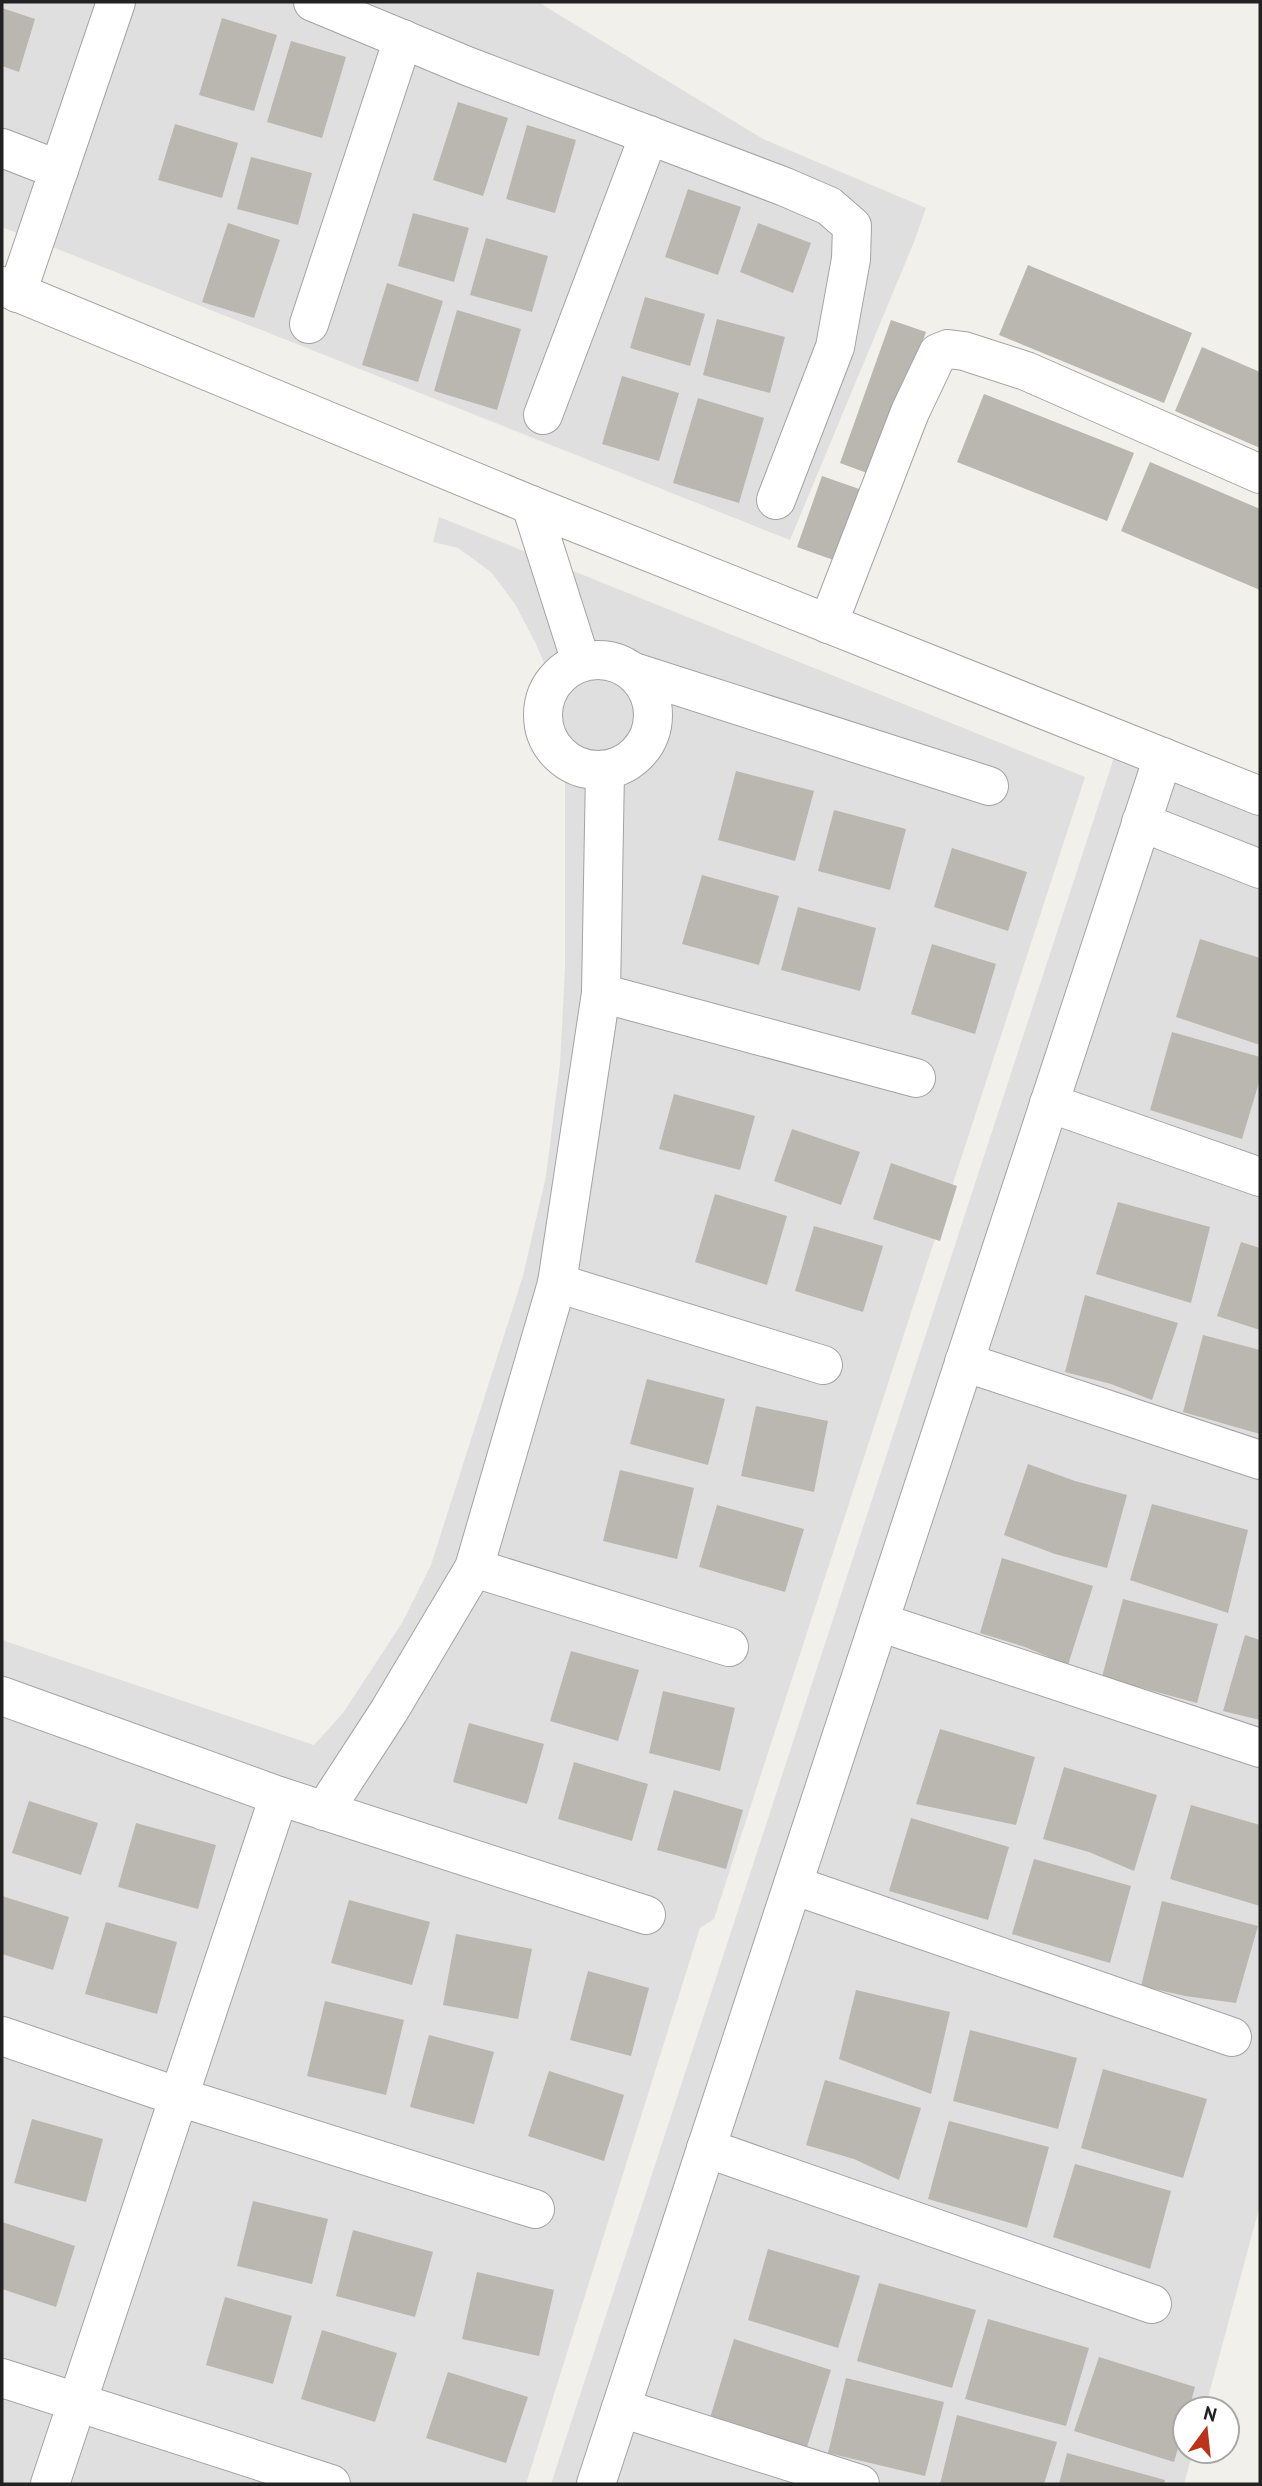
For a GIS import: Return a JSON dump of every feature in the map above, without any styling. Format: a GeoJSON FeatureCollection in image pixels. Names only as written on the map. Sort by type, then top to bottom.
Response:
{"type":"FeatureCollection","features":[{"type":"Feature","properties":{"kind":"street"},"geometry":{"type":"LineString","coordinates":[[116,2],[59,170],[9,289],[531,505],[1260,796]]}},
{"type":"Feature","properties":{"kind":"street"},"geometry":{"type":"LineString","coordinates":[[313,2],[467,66],[785,187],[829,206],[852,226],[851,259],[835,347],[776,500]]}},
{"type":"Feature","properties":{"kind":"street"},"geometry":{"type":"LineString","coordinates":[[309,324],[403,39]]}},
{"type":"Feature","properties":{"kind":"street"},"geometry":{"type":"LineString","coordinates":[[543,415],[649,135]]}},
{"type":"Feature","properties":{"kind":"street"},"geometry":{"type":"LineString","coordinates":[[2,148],[59,170]]}},
{"type":"Feature","properties":{"kind":"street"},"geometry":{"type":"LineString","coordinates":[[828,624],[910,412],[938,353],[948,349],[964,351],[1026,371],[1260,474]]}},
{"type":"Feature","properties":{"kind":"street"},"geometry":{"type":"LineString","coordinates":[[531,505],[581,662]]}},
{"type":"Feature","properties":{"kind":"street"},"geometry":{"type":"LineString","coordinates":[[634,672],[653,704],[654,722],[648,740],[638,755],[605,771],[586,769],[569,763],[555,751],[546,735],[542,718],[545,700],[552,684],[565,670],[581,662],[599,660],[617,663],[634,672],[989,786]]}},
{"type":"Feature","properties":{"kind":"street"},"geometry":{"type":"LineString","coordinates":[[596,2484],[1163,757]]}},
{"type":"Feature","properties":{"kind":"street"},"geometry":{"type":"LineString","coordinates":[[324,1811],[389,1711],[474,1568],[557,1283],[601,993],[605,771]]}},
{"type":"Feature","properties":{"kind":"street"},"geometry":{"type":"LineString","coordinates":[[1141,822],[1260,869]]}},
{"type":"Feature","properties":{"kind":"street"},"geometry":{"type":"LineString","coordinates":[[601,993],[916,1078]]}},
{"type":"Feature","properties":{"kind":"street"},"geometry":{"type":"LineString","coordinates":[[1049,1103],[1260,1177]]}},
{"type":"Feature","properties":{"kind":"street"},"geometry":{"type":"LineString","coordinates":[[557,1283],[823,1365]]}},
{"type":"Feature","properties":{"kind":"street"},"geometry":{"type":"LineString","coordinates":[[964,1362],[1260,1460]]}},
{"type":"Feature","properties":{"kind":"street"},"geometry":{"type":"LineString","coordinates":[[474,1568],[729,1647]]}},
{"type":"Feature","properties":{"kind":"street"},"geometry":{"type":"LineString","coordinates":[[879,1622],[1260,1748]]}},
{"type":"Feature","properties":{"kind":"street"},"geometry":{"type":"LineString","coordinates":[[2,1696],[279,1796],[646,1915]]}},
{"type":"Feature","properties":{"kind":"street"},"geometry":{"type":"LineString","coordinates":[[50,2484],[279,1796]]}},
{"type":"Feature","properties":{"kind":"street"},"geometry":{"type":"LineString","coordinates":[[793,1885],[1232,2037]]}},
{"type":"Feature","properties":{"kind":"street"},"geometry":{"type":"LineString","coordinates":[[2,2036],[179,2097],[535,2209]]}},
{"type":"Feature","properties":{"kind":"street"},"geometry":{"type":"LineString","coordinates":[[706,2148],[1152,2304]]}},
{"type":"Feature","properties":{"kind":"street"},"geometry":{"type":"LineString","coordinates":[[2,2378],[331,2484]]}},
{"type":"Feature","properties":{"kind":"street"},"geometry":{"type":"LineString","coordinates":[[621,2408],[860,2484]]}},
{"type":"Feature","properties":{"kind":"shaded area"},"geometry":{"type":"Polygon","coordinates":[[[2,2],[538,2],[763,139],[926,208],[790,540],[2,227],[2,2]]]}},
{"type":"Feature","properties":{"kind":"shaded area"},"geometry":{"type":"Polygon","coordinates":[[[439,517],[1085,777],[714,1919],[700,1928],[526,2484],[2,2484],[2,1640],[314,1745],[343,1713],[402,1623],[431,1565],[523,1276],[546,1176],[560,1064],[565,969],[565,773],[551,761],[533,726],[530,714],[532,689],[545,665],[536,644],[515,604],[491,572],[458,548],[433,542],[439,517]]]}},
{"type":"Feature","properties":{"kind":"shaded area"},"geometry":{"type":"Polygon","coordinates":[[[1120,739],[1260,796],[1260,2205],[1209,2395],[1171,2395],[1171,2465],[1189,2465],[1184,2484],[551,2484],[1120,739]]]}},
{"type":"Feature","properties":{"kind":"building"},"geometry":{"type":"Polygon","coordinates":[[[2,8],[35,19],[19,72],[2,66],[2,8]]]}},
{"type":"Feature","properties":{"kind":"building"},"geometry":{"type":"Polygon","coordinates":[[[222,18],[277,35],[254,111],[199,95],[222,18]]]}},
{"type":"Feature","properties":{"kind":"building"},"geometry":{"type":"Polygon","coordinates":[[[291,41],[346,57],[322,138],[267,122],[291,41]]]}},
{"type":"Feature","properties":{"kind":"building"},"geometry":{"type":"Polygon","coordinates":[[[458,102],[508,118],[483,196],[433,180],[458,102]]]}},
{"type":"Feature","properties":{"kind":"building"},"geometry":{"type":"Polygon","coordinates":[[[175,124],[238,143],[222,198],[158,180],[175,124]]]}},
{"type":"Feature","properties":{"kind":"building"},"geometry":{"type":"Polygon","coordinates":[[[527,125],[576,140],[555,213],[506,199],[527,125]]]}},
{"type":"Feature","properties":{"kind":"building"},"geometry":{"type":"Polygon","coordinates":[[[251,157],[312,173],[298,225],[237,209],[251,157]]]}},
{"type":"Feature","properties":{"kind":"building"},"geometry":{"type":"Polygon","coordinates":[[[688,189],[741,207],[718,275],[665,257],[688,189]]]}},
{"type":"Feature","properties":{"kind":"building"},"geometry":{"type":"Polygon","coordinates":[[[413,213],[469,228],[454,282],[398,266],[413,213]]]}},
{"type":"Feature","properties":{"kind":"building"},"geometry":{"type":"Polygon","coordinates":[[[228,223],[280,240],[254,318],[202,302],[228,223]]]}},
{"type":"Feature","properties":{"kind":"building"},"geometry":{"type":"Polygon","coordinates":[[[758,223],[811,243],[793,293],[740,272],[758,223]]]}},
{"type":"Feature","properties":{"kind":"building"},"geometry":{"type":"Polygon","coordinates":[[[486,238],[548,256],[532,312],[470,295],[486,238]]]}},
{"type":"Feature","properties":{"kind":"building"},"geometry":{"type":"Polygon","coordinates":[[[1028,265],[1192,333],[1164,403],[999,335],[1028,265]]]}},
{"type":"Feature","properties":{"kind":"building"},"geometry":{"type":"Polygon","coordinates":[[[387,283],[443,301],[418,382],[362,365],[387,283]]]}},
{"type":"Feature","properties":{"kind":"building"},"geometry":{"type":"Polygon","coordinates":[[[645,297],[705,314],[690,366],[630,348],[645,297]]]}},
{"type":"Feature","properties":{"kind":"building"},"geometry":{"type":"Polygon","coordinates":[[[457,310],[521,329],[497,410],[434,391],[457,310]]]}},
{"type":"Feature","properties":{"kind":"building"},"geometry":{"type":"Polygon","coordinates":[[[717,319],[785,337],[770,393],[703,375],[717,319]]]}},
{"type":"Feature","properties":{"kind":"building"},"geometry":{"type":"Polygon","coordinates":[[[891,320],[926,332],[875,476],[840,463],[891,320]]]}},
{"type":"Feature","properties":{"kind":"building"},"geometry":{"type":"Polygon","coordinates":[[[1202,347],[1260,372],[1260,448],[1175,411],[1202,347]]]}},
{"type":"Feature","properties":{"kind":"building"},"geometry":{"type":"Polygon","coordinates":[[[622,376],[679,393],[659,461],[602,444],[622,376]]]}},
{"type":"Feature","properties":{"kind":"building"},"geometry":{"type":"Polygon","coordinates":[[[984,394],[1134,453],[1107,521],[957,462],[984,394]]]}},
{"type":"Feature","properties":{"kind":"building"},"geometry":{"type":"Polygon","coordinates":[[[698,398],[764,418],[739,503],[673,483],[698,398]]]}},
{"type":"Feature","properties":{"kind":"building"},"geometry":{"type":"Polygon","coordinates":[[[1150,462],[1260,509],[1260,590],[1121,531],[1150,462]]]}},
{"type":"Feature","properties":{"kind":"building"},"geometry":{"type":"Polygon","coordinates":[[[822,476],[865,491],[839,562],[797,547],[822,476]]]}},
{"type":"Feature","properties":{"kind":"building"},"geometry":{"type":"Polygon","coordinates":[[[736,771],[814,791],[795,861],[718,840],[736,771]]]}},
{"type":"Feature","properties":{"kind":"building"},"geometry":{"type":"Polygon","coordinates":[[[834,810],[906,829],[890,890],[818,871],[834,810]]]}},
{"type":"Feature","properties":{"kind":"building"},"geometry":{"type":"Polygon","coordinates":[[[952,848],[1027,872],[1008,931],[934,907],[952,848]]]}},
{"type":"Feature","properties":{"kind":"building"},"geometry":{"type":"Polygon","coordinates":[[[702,875],[779,896],[759,965],[682,944],[702,875]]]}},
{"type":"Feature","properties":{"kind":"building"},"geometry":{"type":"Polygon","coordinates":[[[798,907],[876,928],[860,991],[781,970],[798,907]]]}},
{"type":"Feature","properties":{"kind":"building"},"geometry":{"type":"Polygon","coordinates":[[[1200,939],[1260,958],[1260,1045],[1176,1017],[1200,939]]]}},
{"type":"Feature","properties":{"kind":"building"},"geometry":{"type":"Polygon","coordinates":[[[932,944],[996,964],[975,1034],[911,1014],[932,944]]]}},
{"type":"Feature","properties":{"kind":"building"},"geometry":{"type":"Polygon","coordinates":[[[1172,1032],[1260,1057],[1260,1079],[1242,1139],[1150,1110],[1172,1032]]]}},
{"type":"Feature","properties":{"kind":"building"},"geometry":{"type":"Polygon","coordinates":[[[674,1094],[755,1116],[740,1170],[659,1149],[674,1094]]]}},
{"type":"Feature","properties":{"kind":"building"},"geometry":{"type":"Polygon","coordinates":[[[792,1129],[860,1152],[841,1205],[774,1181],[792,1129]]]}},
{"type":"Feature","properties":{"kind":"building"},"geometry":{"type":"Polygon","coordinates":[[[891,1163],[957,1186],[940,1241],[873,1219],[891,1163]]]}},
{"type":"Feature","properties":{"kind":"building"},"geometry":{"type":"Polygon","coordinates":[[[715,1194],[787,1216],[767,1285],[695,1262],[715,1194]]]}},
{"type":"Feature","properties":{"kind":"building"},"geometry":{"type":"Polygon","coordinates":[[[1118,1202],[1210,1227],[1191,1303],[1096,1274],[1118,1202]]]}},
{"type":"Feature","properties":{"kind":"building"},"geometry":{"type":"Polygon","coordinates":[[[814,1226],[883,1246],[863,1312],[795,1291],[814,1226]]]}},
{"type":"Feature","properties":{"kind":"building"},"geometry":{"type":"Polygon","coordinates":[[[1241,1242],[1260,1248],[1260,1330],[1217,1316],[1241,1242]]]}},
{"type":"Feature","properties":{"kind":"building"},"geometry":{"type":"Polygon","coordinates":[[[1085,1295],[1178,1323],[1152,1400],[1111,1384],[1065,1372],[1085,1295]]]}},
{"type":"Feature","properties":{"kind":"building"},"geometry":{"type":"Polygon","coordinates":[[[1203,1335],[1260,1350],[1260,1434],[1183,1412],[1203,1335]]]}},
{"type":"Feature","properties":{"kind":"building"},"geometry":{"type":"Polygon","coordinates":[[[647,1379],[725,1399],[708,1465],[630,1444],[647,1379]]]}},
{"type":"Feature","properties":{"kind":"building"},"geometry":{"type":"Polygon","coordinates":[[[756,1406],[828,1421],[814,1492],[741,1476],[756,1406]]]}},
{"type":"Feature","properties":{"kind":"building"},"geometry":{"type":"Polygon","coordinates":[[[1028,1464],[1075,1481],[1127,1495],[1107,1568],[1055,1554],[1004,1535],[1028,1464]]]}},
{"type":"Feature","properties":{"kind":"building"},"geometry":{"type":"Polygon","coordinates":[[[620,1470],[694,1488],[677,1559],[603,1541],[620,1470]]]}},
{"type":"Feature","properties":{"kind":"building"},"geometry":{"type":"Polygon","coordinates":[[[1152,1504],[1248,1530],[1228,1613],[1130,1580],[1152,1504]]]}},
{"type":"Feature","properties":{"kind":"building"},"geometry":{"type":"Polygon","coordinates":[[[717,1505],[804,1529],[785,1592],[699,1567],[717,1505]]]}},
{"type":"Feature","properties":{"kind":"building"},"geometry":{"type":"Polygon","coordinates":[[[1002,1558],[1093,1586],[1068,1665],[1025,1647],[980,1633],[1002,1558]]]}},
{"type":"Feature","properties":{"kind":"building"},"geometry":{"type":"Polygon","coordinates":[[[1123,1599],[1218,1624],[1197,1703],[1102,1677],[1123,1599]]]}},
{"type":"Feature","properties":{"kind":"building"},"geometry":{"type":"Polygon","coordinates":[[[1245,1635],[1260,1640],[1260,1720],[1223,1711],[1245,1635]]]}},
{"type":"Feature","properties":{"kind":"building"},"geometry":{"type":"Polygon","coordinates":[[[571,1651],[639,1670],[618,1741],[550,1721],[571,1651]]]}},
{"type":"Feature","properties":{"kind":"building"},"geometry":{"type":"Polygon","coordinates":[[[663,1691],[735,1708],[720,1771],[649,1753],[663,1691]]]}},
{"type":"Feature","properties":{"kind":"building"},"geometry":{"type":"Polygon","coordinates":[[[469,1723],[544,1744],[527,1804],[453,1782],[469,1723]]]}},
{"type":"Feature","properties":{"kind":"building"},"geometry":{"type":"Polygon","coordinates":[[[940,1729],[1035,1757],[1016,1825],[916,1804],[940,1729]]]}},
{"type":"Feature","properties":{"kind":"building"},"geometry":{"type":"Polygon","coordinates":[[[574,1762],[648,1784],[632,1841],[558,1819],[574,1762]]]}},
{"type":"Feature","properties":{"kind":"building"},"geometry":{"type":"Polygon","coordinates":[[[1064,1767],[1157,1795],[1134,1871],[1089,1852],[1043,1839],[1064,1767]]]}},
{"type":"Feature","properties":{"kind":"building"},"geometry":{"type":"Polygon","coordinates":[[[674,1790],[743,1810],[726,1869],[657,1850],[674,1790]]]}},
{"type":"Feature","properties":{"kind":"building"},"geometry":{"type":"Polygon","coordinates":[[[29,1801],[98,1823],[81,1875],[12,1853],[29,1801]]]}},
{"type":"Feature","properties":{"kind":"building"},"geometry":{"type":"Polygon","coordinates":[[[1191,1805],[1260,1825],[1260,1906],[1170,1879],[1191,1805]]]}},
{"type":"Feature","properties":{"kind":"building"},"geometry":{"type":"Polygon","coordinates":[[[911,1818],[1009,1847],[988,1920],[889,1891],[911,1818]]]}},
{"type":"Feature","properties":{"kind":"building"},"geometry":{"type":"Polygon","coordinates":[[[136,1823],[216,1845],[198,1909],[118,1887],[136,1823]]]}},
{"type":"Feature","properties":{"kind":"building"},"geometry":{"type":"Polygon","coordinates":[[[1034,1859],[1131,1886],[1110,1963],[1012,1934],[1034,1859]]]}},
{"type":"Feature","properties":{"kind":"building"},"geometry":{"type":"Polygon","coordinates":[[[2,1896],[69,1917],[53,1970],[2,1954],[2,1896]]]}},
{"type":"Feature","properties":{"kind":"building"},"geometry":{"type":"Polygon","coordinates":[[[349,1900],[430,1922],[412,1985],[331,1963],[349,1900]]]}},
{"type":"Feature","properties":{"kind":"building"},"geometry":{"type":"Polygon","coordinates":[[[1162,1901],[1258,1926],[1236,2003],[1141,1986],[1162,1901]]]}},
{"type":"Feature","properties":{"kind":"building"},"geometry":{"type":"Polygon","coordinates":[[[106,1922],[177,1942],[157,2014],[85,1994],[106,1922]]]}},
{"type":"Feature","properties":{"kind":"building"},"geometry":{"type":"Polygon","coordinates":[[[456,1934],[532,1949],[518,2019],[443,2005],[456,1934]]]}},
{"type":"Feature","properties":{"kind":"building"},"geometry":{"type":"Polygon","coordinates":[[[588,1971],[649,1988],[631,2056],[570,2040],[588,1971]]]}},
{"type":"Feature","properties":{"kind":"building"},"geometry":{"type":"Polygon","coordinates":[[[856,1990],[950,2012],[931,2094],[839,2059],[856,1990]]]}},
{"type":"Feature","properties":{"kind":"building"},"geometry":{"type":"Polygon","coordinates":[[[325,2001],[404,2020],[386,2095],[307,2076],[325,2001]]]}},
{"type":"Feature","properties":{"kind":"building"},"geometry":{"type":"Polygon","coordinates":[[[970,2030],[1077,2058],[1058,2129],[953,2101],[970,2030]]]}},
{"type":"Feature","properties":{"kind":"building"},"geometry":{"type":"Polygon","coordinates":[[[429,2035],[494,2052],[474,2124],[410,2107],[429,2035]]]}},
{"type":"Feature","properties":{"kind":"building"},"geometry":{"type":"Polygon","coordinates":[[[1103,2069],[1207,2099],[1183,2178],[1081,2148],[1103,2069]]]}},
{"type":"Feature","properties":{"kind":"building"},"geometry":{"type":"Polygon","coordinates":[[[549,2071],[624,2095],[604,2161],[528,2136],[549,2071]]]}},
{"type":"Feature","properties":{"kind":"building"},"geometry":{"type":"Polygon","coordinates":[[[825,2080],[921,2108],[899,2180],[854,2159],[806,2145],[825,2080]]]}},
{"type":"Feature","properties":{"kind":"building"},"geometry":{"type":"Polygon","coordinates":[[[32,2119],[103,2139],[86,2202],[14,2183],[32,2119]]]}},
{"type":"Feature","properties":{"kind":"building"},"geometry":{"type":"Polygon","coordinates":[[[949,2121],[1049,2147],[1027,2228],[928,2199],[949,2121]]]}},
{"type":"Feature","properties":{"kind":"building"},"geometry":{"type":"Polygon","coordinates":[[[1075,2164],[1171,2191],[1150,2269],[1053,2237],[1075,2164]]]}},
{"type":"Feature","properties":{"kind":"building"},"geometry":{"type":"Polygon","coordinates":[[[253,2201],[328,2219],[312,2284],[237,2266],[253,2201]]]}},
{"type":"Feature","properties":{"kind":"building"},"geometry":{"type":"Polygon","coordinates":[[[2,2222],[75,2246],[56,2307],[2,2289],[2,2222]]]}},
{"type":"Feature","properties":{"kind":"building"},"geometry":{"type":"Polygon","coordinates":[[[353,2230],[433,2252],[415,2317],[336,2296],[353,2230]]]}},
{"type":"Feature","properties":{"kind":"building"},"geometry":{"type":"Polygon","coordinates":[[[768,2249],[860,2276],[838,2348],[748,2320],[768,2249]]]}},
{"type":"Feature","properties":{"kind":"building"},"geometry":{"type":"Polygon","coordinates":[[[477,2272],[554,2290],[539,2356],[462,2339],[477,2272]]]}},
{"type":"Feature","properties":{"kind":"building"},"geometry":{"type":"Polygon","coordinates":[[[879,2283],[976,2310],[952,2388],[857,2361],[879,2283]]]}},
{"type":"Feature","properties":{"kind":"building"},"geometry":{"type":"Polygon","coordinates":[[[225,2297],[292,2316],[273,2384],[206,2365],[225,2297]]]}},
{"type":"Feature","properties":{"kind":"building"},"geometry":{"type":"Polygon","coordinates":[[[988,2319],[1089,2348],[1066,2426],[965,2399],[988,2319]]]}},
{"type":"Feature","properties":{"kind":"building"},"geometry":{"type":"Polygon","coordinates":[[[322,2330],[397,2353],[375,2422],[301,2399],[322,2330]]]}},
{"type":"Feature","properties":{"kind":"building"},"geometry":{"type":"Polygon","coordinates":[[[734,2339],[831,2370],[806,2450],[710,2418],[734,2339]]]}},
{"type":"Feature","properties":{"kind":"building"},"geometry":{"type":"Polygon","coordinates":[[[1099,2357],[1195,2387],[1193,2395],[1171,2395],[1171,2461],[1074,2431],[1099,2357]]]}},
{"type":"Feature","properties":{"kind":"building"},"geometry":{"type":"Polygon","coordinates":[[[448,2372],[528,2397],[506,2463],[426,2438],[448,2372]]]}},
{"type":"Feature","properties":{"kind":"building"},"geometry":{"type":"Polygon","coordinates":[[[846,2378],[944,2402],[925,2476],[828,2453],[846,2378]]]}},
{"type":"Feature","properties":{"kind":"building"},"geometry":{"type":"Polygon","coordinates":[[[957,2415],[1057,2442],[1044,2484],[940,2484],[957,2415]]]}},
{"type":"Feature","properties":{"kind":"building"},"geometry":{"type":"Polygon","coordinates":[[[1067,2453],[1165,2480],[1164,2484],[1059,2484],[1067,2453]]]}}]}
